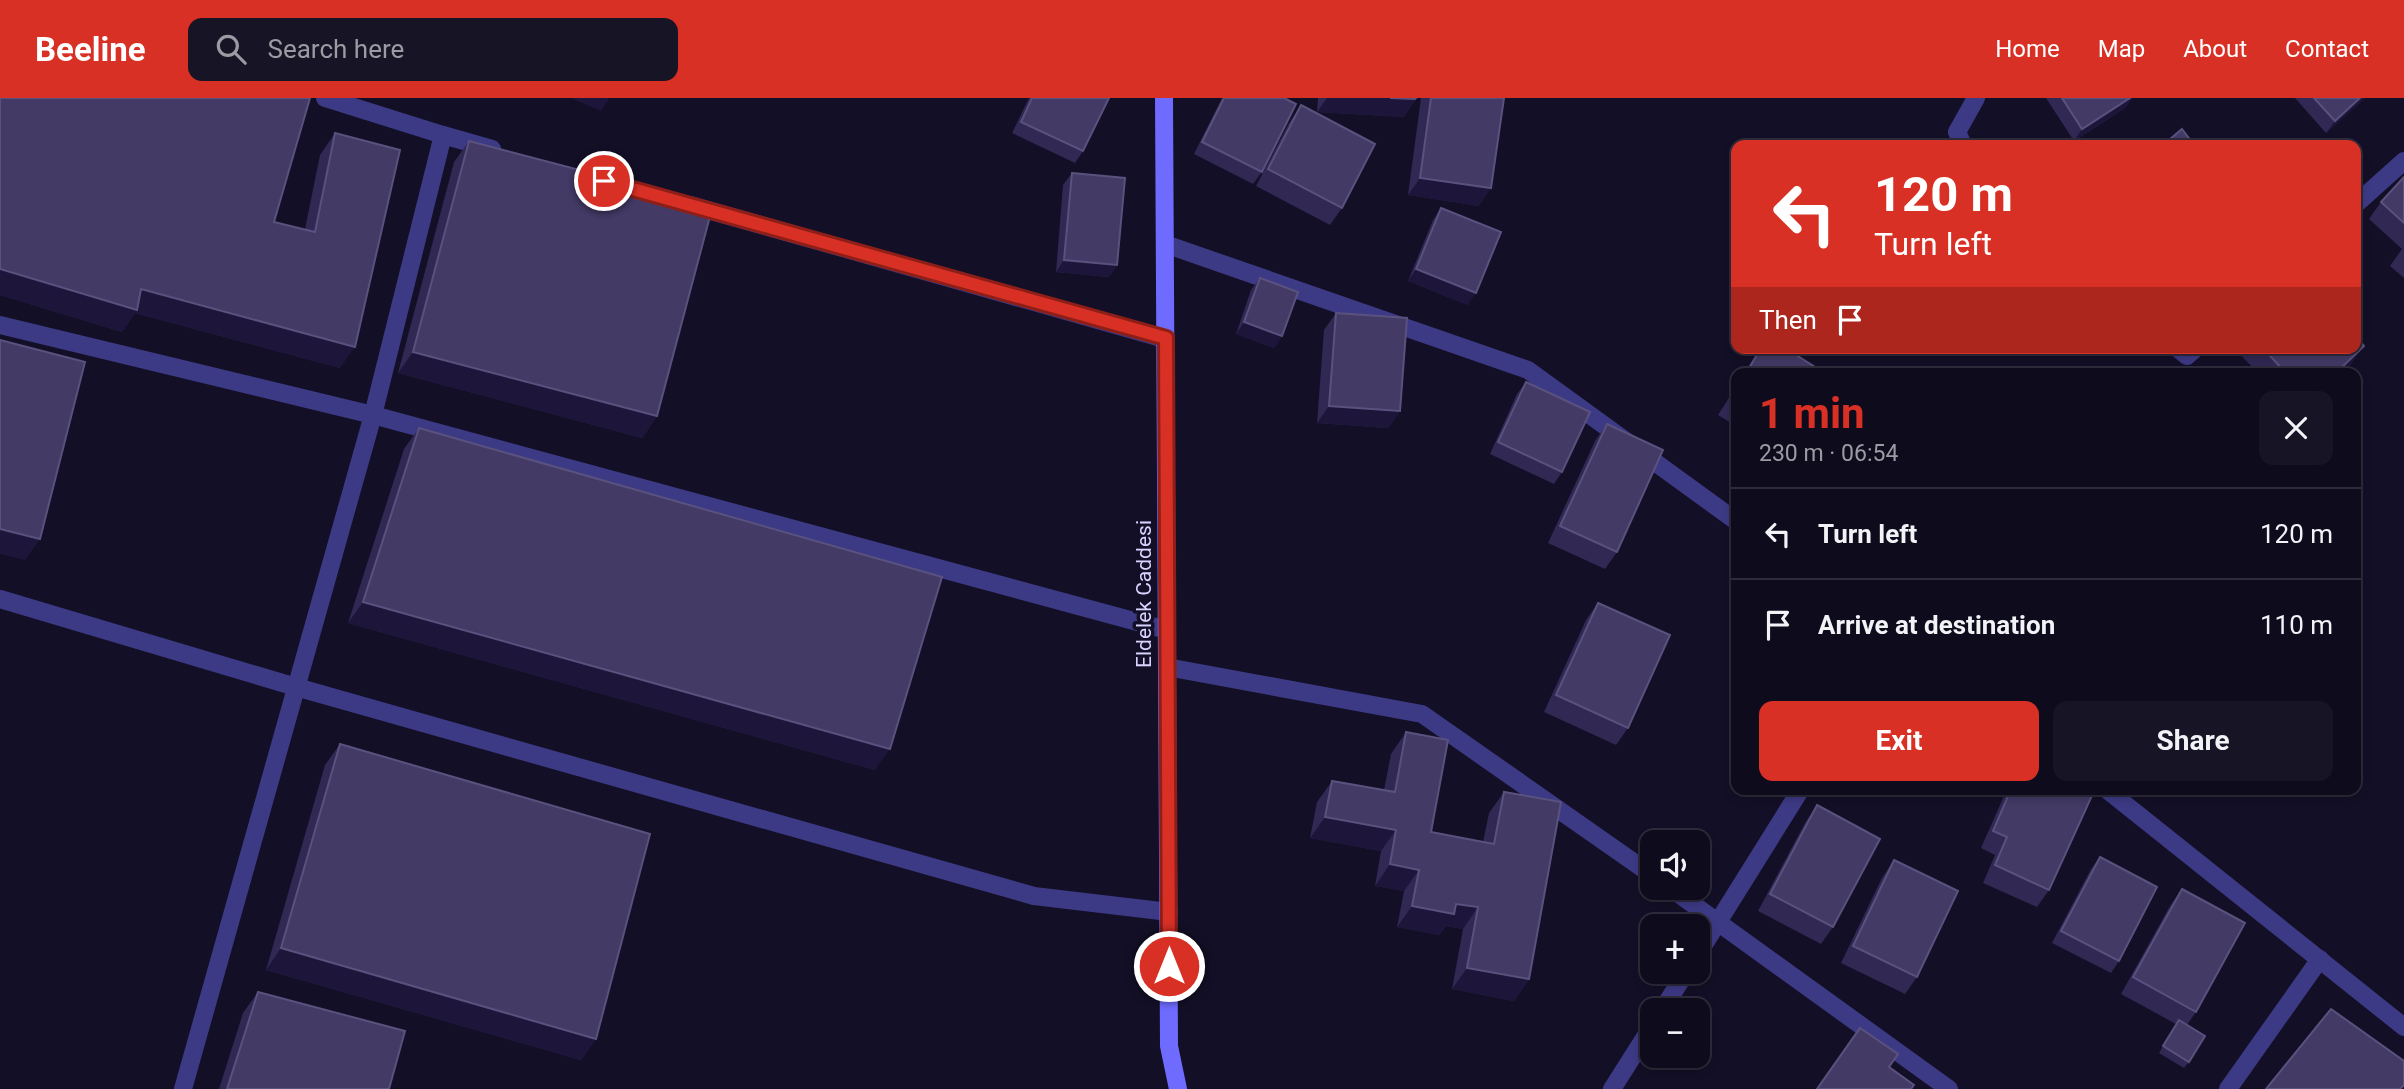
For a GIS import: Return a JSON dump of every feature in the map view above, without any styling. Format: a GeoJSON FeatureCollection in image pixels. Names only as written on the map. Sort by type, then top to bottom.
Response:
{"type":"FeatureCollection","features":[{"type":"Feature","properties":{"kind":"street"},"geometry":{"type":"LineString","coordinates":[[325,98],[510,154]]}},
{"type":"Feature","properties":{"kind":"street","name":"Eldelek Caddesi"},"geometry":{"type":"LineString","coordinates":[[1164,98],[1169,1046],[1178,1089]]}},
{"type":"Feature","properties":{"kind":"street"},"geometry":{"type":"LineString","coordinates":[[1961,140],[1957,132],[1976,98]]}},
{"type":"Feature","properties":{"kind":"street"},"geometry":{"type":"LineString","coordinates":[[183,1089],[373,415],[443,135]]}},
{"type":"Feature","properties":{"kind":"street"},"geometry":{"type":"LineString","coordinates":[[2361,200],[2404,161]]}},
{"type":"Feature","properties":{"kind":"street"},"geometry":{"type":"LineString","coordinates":[[670,199],[1166,338]]}},
{"type":"Feature","properties":{"kind":"street"},"geometry":{"type":"LineString","coordinates":[[1166,244],[1528,370],[1731,517]]}},
{"type":"Feature","properties":{"kind":"street"},"geometry":{"type":"LineString","coordinates":[[0,325],[373,415],[1167,630]]}},
{"type":"Feature","properties":{"kind":"street"},"geometry":{"type":"LineString","coordinates":[[0,599],[296,687],[1034,896],[1168,912]]}},
{"type":"Feature","properties":{"kind":"street"},"geometry":{"type":"LineString","coordinates":[[1167,667],[1422,714],[1640,867]]}},
{"type":"Feature","properties":{"kind":"street"},"geometry":{"type":"LineString","coordinates":[[1710,934],[1797,795]]}},
{"type":"Feature","properties":{"kind":"street"},"geometry":{"type":"LineString","coordinates":[[2114,795],[2404,1027]]}},
{"type":"Feature","properties":{"kind":"street"},"geometry":{"type":"LineString","coordinates":[[1688,900],[1949,1089]]}},
{"type":"Feature","properties":{"kind":"street"},"geometry":{"type":"LineString","coordinates":[[2228,1089],[2320,959]]}},
{"type":"Feature","properties":{"kind":"street"},"geometry":{"type":"LineString","coordinates":[[1612,1089],[1640,1045]]}},
{"type":"Feature","properties":{"kind":"building"},"geometry":{"type":"Polygon","coordinates":[[[0,98],[310,98],[274,222],[315,232],[335,133],[400,150],[355,347],[141,289],[137,310],[0,269],[0,98]]]}},
{"type":"Feature","properties":{"kind":"building"},"geometry":{"type":"Polygon","coordinates":[[[1032,98],[1109,98],[1083,151],[1021,122],[1032,98]]]}},
{"type":"Feature","properties":{"kind":"building"},"geometry":{"type":"Polygon","coordinates":[[[1224,98],[1284,98],[1296,104],[1262,172],[1202,142],[1224,98]]]}},
{"type":"Feature","properties":{"kind":"building"},"geometry":{"type":"Polygon","coordinates":[[[1431,98],[1504,98],[1491,188],[1420,178],[1431,98]]]}},
{"type":"Feature","properties":{"kind":"building"},"geometry":{"type":"Polygon","coordinates":[[[2062,98],[2130,98],[2082,129],[2062,98]]]}},
{"type":"Feature","properties":{"kind":"building"},"geometry":{"type":"Polygon","coordinates":[[[2314,98],[2360,98],[2335,121],[2314,98]]]}},
{"type":"Feature","properties":{"kind":"building"},"geometry":{"type":"Polygon","coordinates":[[[1301,105],[1375,144],[1342,208],[1268,169],[1301,105]]]}},
{"type":"Feature","properties":{"kind":"building"},"geometry":{"type":"Polygon","coordinates":[[[2182,129],[2190,140],[2169,140],[2182,129]]]}},
{"type":"Feature","properties":{"kind":"building"},"geometry":{"type":"Polygon","coordinates":[[[469,141],[713,205],[657,416],[413,352],[469,141]]]}},
{"type":"Feature","properties":{"kind":"building"},"geometry":{"type":"Polygon","coordinates":[[[1072,173],[1125,178],[1117,265],[1064,260],[1072,173]]]}},
{"type":"Feature","properties":{"kind":"building"},"geometry":{"type":"Polygon","coordinates":[[[2404,177],[2404,223],[2381,202],[2404,177]]]}},
{"type":"Feature","properties":{"kind":"building"},"geometry":{"type":"Polygon","coordinates":[[[1441,208],[1501,232],[1476,293],[1416,269],[1441,208]]]}},
{"type":"Feature","properties":{"kind":"building"},"geometry":{"type":"Polygon","coordinates":[[[1260,278],[1298,292],[1282,336],[1244,322],[1260,278]]]}},
{"type":"Feature","properties":{"kind":"building"},"geometry":{"type":"Polygon","coordinates":[[[1336,313],[1407,318],[1400,411],[1329,406],[1336,313]]]}},
{"type":"Feature","properties":{"kind":"building"},"geometry":{"type":"Polygon","coordinates":[[[0,340],[85,362],[40,539],[0,529],[0,340]]]}},
{"type":"Feature","properties":{"kind":"building"},"geometry":{"type":"Polygon","coordinates":[[[1757,354],[1794,354],[1817,368],[1749,368],[1757,354]]]}},
{"type":"Feature","properties":{"kind":"building"},"geometry":{"type":"Polygon","coordinates":[[[2268,354],[2356,354],[2341,368],[2281,368],[2268,354]]]}},
{"type":"Feature","properties":{"kind":"building"},"geometry":{"type":"Polygon","coordinates":[[[1526,382],[1590,412],[1562,472],[1498,442],[1526,382]]]}},
{"type":"Feature","properties":{"kind":"building"},"geometry":{"type":"Polygon","coordinates":[[[1607,424],[1663,450],[1617,552],[1560,526],[1607,424]]]}},
{"type":"Feature","properties":{"kind":"building"},"geometry":{"type":"Polygon","coordinates":[[[419,428],[942,577],[890,749],[363,602],[419,428]]]}},
{"type":"Feature","properties":{"kind":"building"},"geometry":{"type":"Polygon","coordinates":[[[1598,603],[1670,635],[1628,728],[1556,695],[1598,603]]]}},
{"type":"Feature","properties":{"kind":"building"},"geometry":{"type":"Polygon","coordinates":[[[1406,732],[1448,740],[1431,832],[1494,844],[1504,792],[1561,802],[1529,979],[1467,968],[1478,907],[1456,904],[1454,914],[1412,906],[1419,870],[1390,864],[1396,830],[1325,817],[1332,781],[1395,792],[1406,732]]]}},
{"type":"Feature","properties":{"kind":"building"},"geometry":{"type":"Polygon","coordinates":[[[340,744],[650,834],[596,1039],[281,948],[340,744]]]}},
{"type":"Feature","properties":{"kind":"building"},"geometry":{"type":"Polygon","coordinates":[[[2008,795],[2092,795],[2049,890],[1995,865],[2007,837],[1993,831],[2008,795]]]}},
{"type":"Feature","properties":{"kind":"building"},"geometry":{"type":"Polygon","coordinates":[[[1817,805],[1880,839],[1833,927],[1770,894],[1817,805]]]}},
{"type":"Feature","properties":{"kind":"building"},"geometry":{"type":"Polygon","coordinates":[[[2100,857],[2157,887],[2119,961],[2061,931],[2100,857]]]}},
{"type":"Feature","properties":{"kind":"building"},"geometry":{"type":"Polygon","coordinates":[[[1894,860],[1958,891],[1917,977],[1853,946],[1894,860]]]}},
{"type":"Feature","properties":{"kind":"building"},"geometry":{"type":"Polygon","coordinates":[[[2182,889],[2245,923],[2196,1012],[2133,977],[2182,889]]]}},
{"type":"Feature","properties":{"kind":"building"},"geometry":{"type":"Polygon","coordinates":[[[258,992],[405,1031],[389,1089],[227,1089],[258,992]]]}},
{"type":"Feature","properties":{"kind":"building"},"geometry":{"type":"Polygon","coordinates":[[[2331,1009],[2404,1061],[2404,1085],[2400,1089],[2266,1089],[2331,1009]]]}},
{"type":"Feature","properties":{"kind":"building"},"geometry":{"type":"Polygon","coordinates":[[[2179,1020],[2205,1036],[2189,1062],[2163,1046],[2179,1020]]]}},
{"type":"Feature","properties":{"kind":"building"},"geometry":{"type":"Polygon","coordinates":[[[1860,1028],[1898,1054],[1889,1067],[1914,1085],[1911,1089],[1817,1089],[1860,1028]]]}},
{"type":"Feature","properties":{"kind":"route"},"geometry":{"type":"LineString","coordinates":[[604,181],[1166,338],[1169,966]]}}]}
